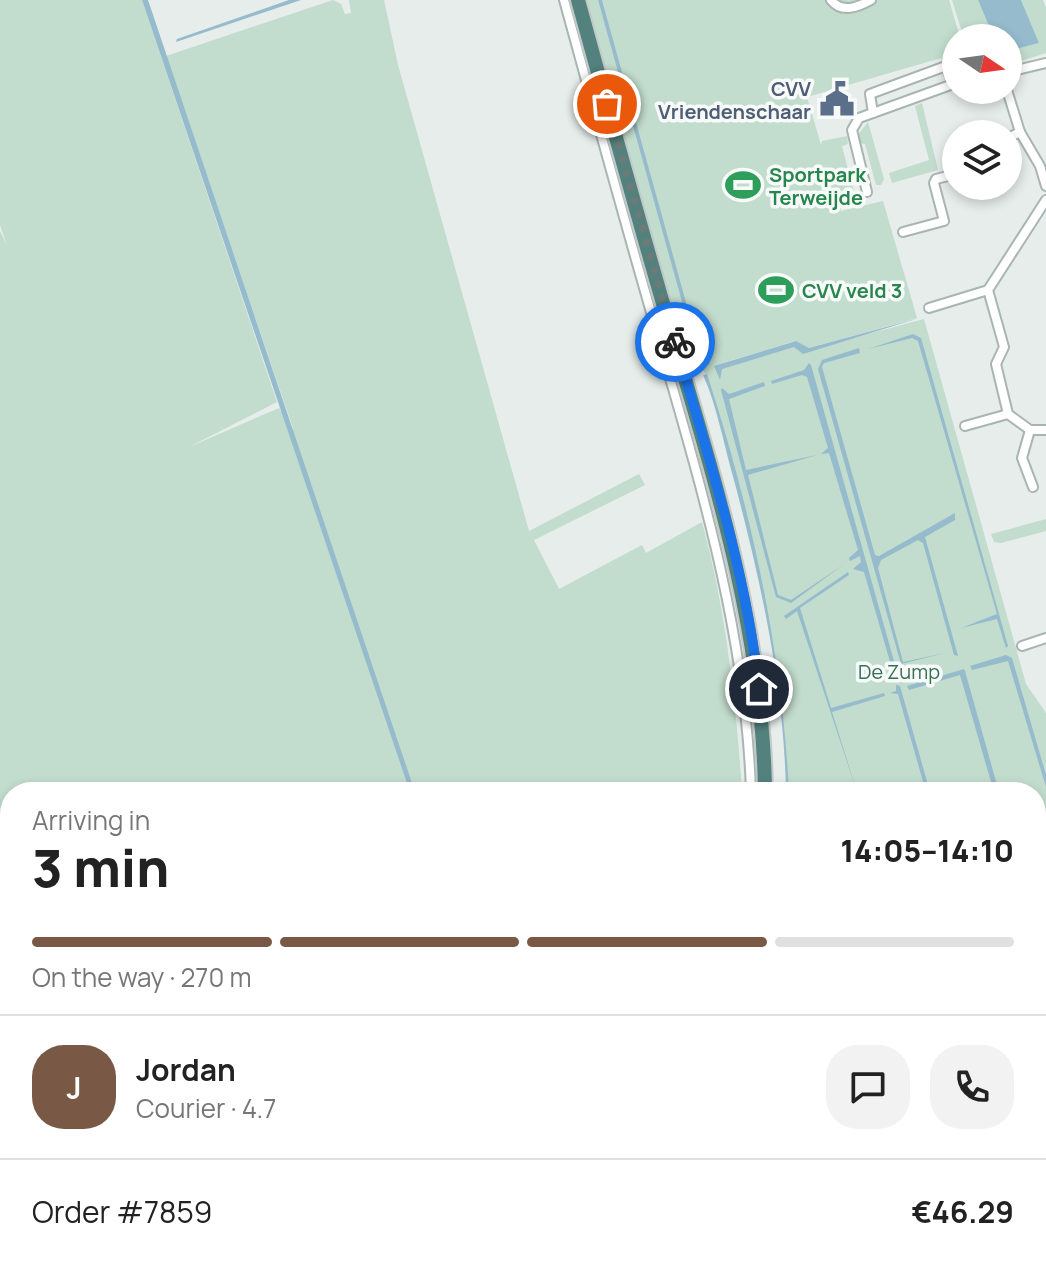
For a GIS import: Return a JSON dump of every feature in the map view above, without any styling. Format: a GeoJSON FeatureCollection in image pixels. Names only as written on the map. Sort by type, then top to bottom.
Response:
{"type":"FeatureCollection","features":[{"type":"Feature","properties":{"kind":"highway"},"geometry":{"type":"LineString","coordinates":[[578,0],[725,512],[753,644],[765,746],[765,782]]}},
{"type":"Feature","properties":{"kind":"street"},"geometry":{"type":"LineString","coordinates":[[564,0],[704,495],[738,654],[750,782]]}},
{"type":"Feature","properties":{"kind":"street"},"geometry":{"type":"LineString","coordinates":[[831,0],[841,8],[852,8],[871,0]]}},
{"type":"Feature","properties":{"kind":"street"},"geometry":{"type":"LineString","coordinates":[[1022,69],[1046,63]]}},
{"type":"Feature","properties":{"kind":"street"},"geometry":{"type":"LineString","coordinates":[[873,113],[870,94],[942,67]]}},
{"type":"Feature","properties":{"kind":"street"},"geometry":{"type":"LineString","coordinates":[[867,192],[852,130],[859,118],[942,88]]}},
{"type":"Feature","properties":{"kind":"street"},"geometry":{"type":"LineString","coordinates":[[1022,135],[1040,166],[1046,186]]}},
{"type":"Feature","properties":{"kind":"street"},"geometry":{"type":"LineString","coordinates":[[903,232],[944,221],[934,183],[942,178]]}},
{"type":"Feature","properties":{"kind":"street"},"geometry":{"type":"LineString","coordinates":[[929,308],[988,290],[1046,200]]}},
{"type":"Feature","properties":{"kind":"street"},"geometry":{"type":"LineString","coordinates":[[988,290],[1004,347],[996,364],[1008,414],[1030,430],[1046,430]]}},
{"type":"Feature","properties":{"kind":"street"},"geometry":{"type":"LineString","coordinates":[[965,426],[1008,414]]}},
{"type":"Feature","properties":{"kind":"street"},"geometry":{"type":"LineString","coordinates":[[1030,430],[1022,458],[1033,487]]}},
{"type":"Feature","properties":{"kind":"street"},"geometry":{"type":"LineString","coordinates":[[1022,646],[1046,638]]}},
{"type":"Feature","properties":{"kind":"green space"},"geometry":{"type":"Polygon","coordinates":[[[0,0],[142,0],[277,402],[189,447],[279,408],[294,431],[166,56],[333,0],[341,4],[345,14],[351,13],[349,0],[384,0],[398,65],[529,531],[639,474],[645,485],[534,540],[559,589],[642,545],[646,553],[702,522],[718,589],[729,656],[741,782],[0,782],[0,231],[7,245],[0,225],[0,0]]]}},
{"type":"Feature","properties":{"kind":"green space","name":"De Zump"},"geometry":{"type":"Polygon","coordinates":[[[586,0],[598,0],[701,360],[602,0],[949,0],[956,24],[942,24],[942,60],[807,97],[821,145],[822,141],[847,136],[848,144],[842,146],[856,200],[840,204],[841,211],[883,201],[917,318],[809,348],[795,341],[719,364],[795,344],[808,350],[924,319],[1026,684],[1046,713],[1046,782],[788,782],[781,699],[759,570],[706,375],[676,323],[586,0]]]}},
{"type":"Feature","properties":{"kind":"green space"},"geometry":{"type":"Polygon","coordinates":[[[952,0],[978,0],[988,24],[960,24],[952,0]]]}},
{"type":"Feature","properties":{"kind":"green space"},"geometry":{"type":"Polygon","coordinates":[[[1021,0],[1043,0],[1046,8],[1046,53],[1022,61],[1022,47],[1039,43],[1021,0]]]}},
{"type":"Feature","properties":{"kind":"green space"},"geometry":{"type":"Polygon","coordinates":[[[922,103],[938,170],[892,183],[889,173],[929,160],[915,106],[922,103]]]}},
{"type":"Feature","properties":{"kind":"green space"},"geometry":{"type":"Polygon","coordinates":[[[868,122],[884,179],[881,185],[876,185],[865,144],[859,143],[857,136],[868,122]]]}},
{"type":"Feature","properties":{"kind":"green space"},"geometry":{"type":"Polygon","coordinates":[[[1046,519],[1046,531],[1001,543],[994,542],[991,534],[1046,519]]]}},
{"type":"Feature","properties":{"kind":"water"},"geometry":{"type":"Polygon","coordinates":[[[142,0],[148,0],[412,782],[407,782],[142,0]]]}},
{"type":"Feature","properties":{"kind":"water"},"geometry":{"type":"Polygon","coordinates":[[[289,0],[301,0],[176,42],[177,39],[289,0]]]}},
{"type":"Feature","properties":{"kind":"water"},"geometry":{"type":"Polygon","coordinates":[[[598,0],[602,0],[702,360],[698,359],[598,0]]]}},
{"type":"Feature","properties":{"kind":"water"},"geometry":{"type":"Polygon","coordinates":[[[978,0],[1021,0],[1039,43],[1022,47],[1022,24],[988,24],[978,0]]]}},
{"type":"Feature","properties":{"kind":"water"},"geometry":{"type":"Polygon","coordinates":[[[919,318],[803,354],[794,347],[722,369],[720,380],[714,366],[796,341],[809,348],[919,318]]]}},
{"type":"Feature","properties":{"kind":"water"},"geometry":{"type":"Polygon","coordinates":[[[913,334],[921,338],[1008,646],[1006,648],[997,619],[961,628],[997,614],[918,341],[912,338],[868,349],[913,334]]]}},
{"type":"Feature","properties":{"kind":"water"},"geometry":{"type":"Polygon","coordinates":[[[859,348],[860,353],[824,363],[822,367],[875,555],[879,556],[955,513],[955,520],[925,537],[958,656],[954,655],[923,543],[918,540],[881,560],[878,568],[903,662],[945,653],[901,664],[818,369],[822,360],[859,348]]]}},
{"type":"Feature","properties":{"kind":"water"},"geometry":{"type":"Polygon","coordinates":[[[809,363],[899,679],[895,679],[864,572],[853,569],[861,562],[860,556],[850,561],[849,558],[858,550],[829,453],[821,454],[828,448],[807,377],[802,375],[772,384],[771,381],[804,370],[809,363]]]}},
{"type":"Feature","properties":{"kind":"water"},"geometry":{"type":"Polygon","coordinates":[[[707,374],[723,425],[762,581],[779,686],[788,782],[786,782],[776,674],[762,596],[720,427],[703,375],[707,374]]]}},
{"type":"Feature","properties":{"kind":"water"},"geometry":{"type":"Polygon","coordinates":[[[764,382],[765,386],[729,399],[746,470],[817,455],[748,475],[778,595],[791,600],[843,565],[791,603],[776,597],[721,390],[729,394],[764,382]]]}},
{"type":"Feature","properties":{"kind":"water"},"geometry":{"type":"Polygon","coordinates":[[[848,572],[849,575],[800,608],[831,708],[884,693],[885,696],[832,712],[854,782],[797,611],[786,619],[784,616],[848,572]]]}},
{"type":"Feature","properties":{"kind":"water"},"geometry":{"type":"Polygon","coordinates":[[[1006,655],[1012,658],[1046,782],[1008,661],[972,670],[970,666],[1006,655]]]}},
{"type":"Feature","properties":{"kind":"water"},"geometry":{"type":"Polygon","coordinates":[[[964,669],[996,782],[991,782],[960,675],[909,690],[907,686],[964,669]]]}},
{"type":"Feature","properties":{"kind":"water"},"geometry":{"type":"Polygon","coordinates":[[[896,685],[900,686],[927,782],[923,782],[898,694],[890,693],[896,691],[896,685]]]}},
{"type":"Feature","properties":{"kind":"way so far"},"geometry":{"type":"LineString","coordinates":[[607,104],[675,342]]}},
{"type":"Feature","properties":{"kind":"place","name":"CVV Vriendenschaar"},"geometry":{"type":"Point","coordinates":[837,99]}},
{"type":"Feature","properties":{"kind":"place","name":"Sportpark Terweijde"},"geometry":{"type":"Point","coordinates":[743,185]}},
{"type":"Feature","properties":{"kind":"place","name":"CVV veld 3"},"geometry":{"type":"Point","coordinates":[776,290]}},
{"type":"Feature","properties":{"kind":"route"},"geometry":{"type":"LineString","coordinates":[[675,342],[725,512],[749,622],[759,689]]}}]}
